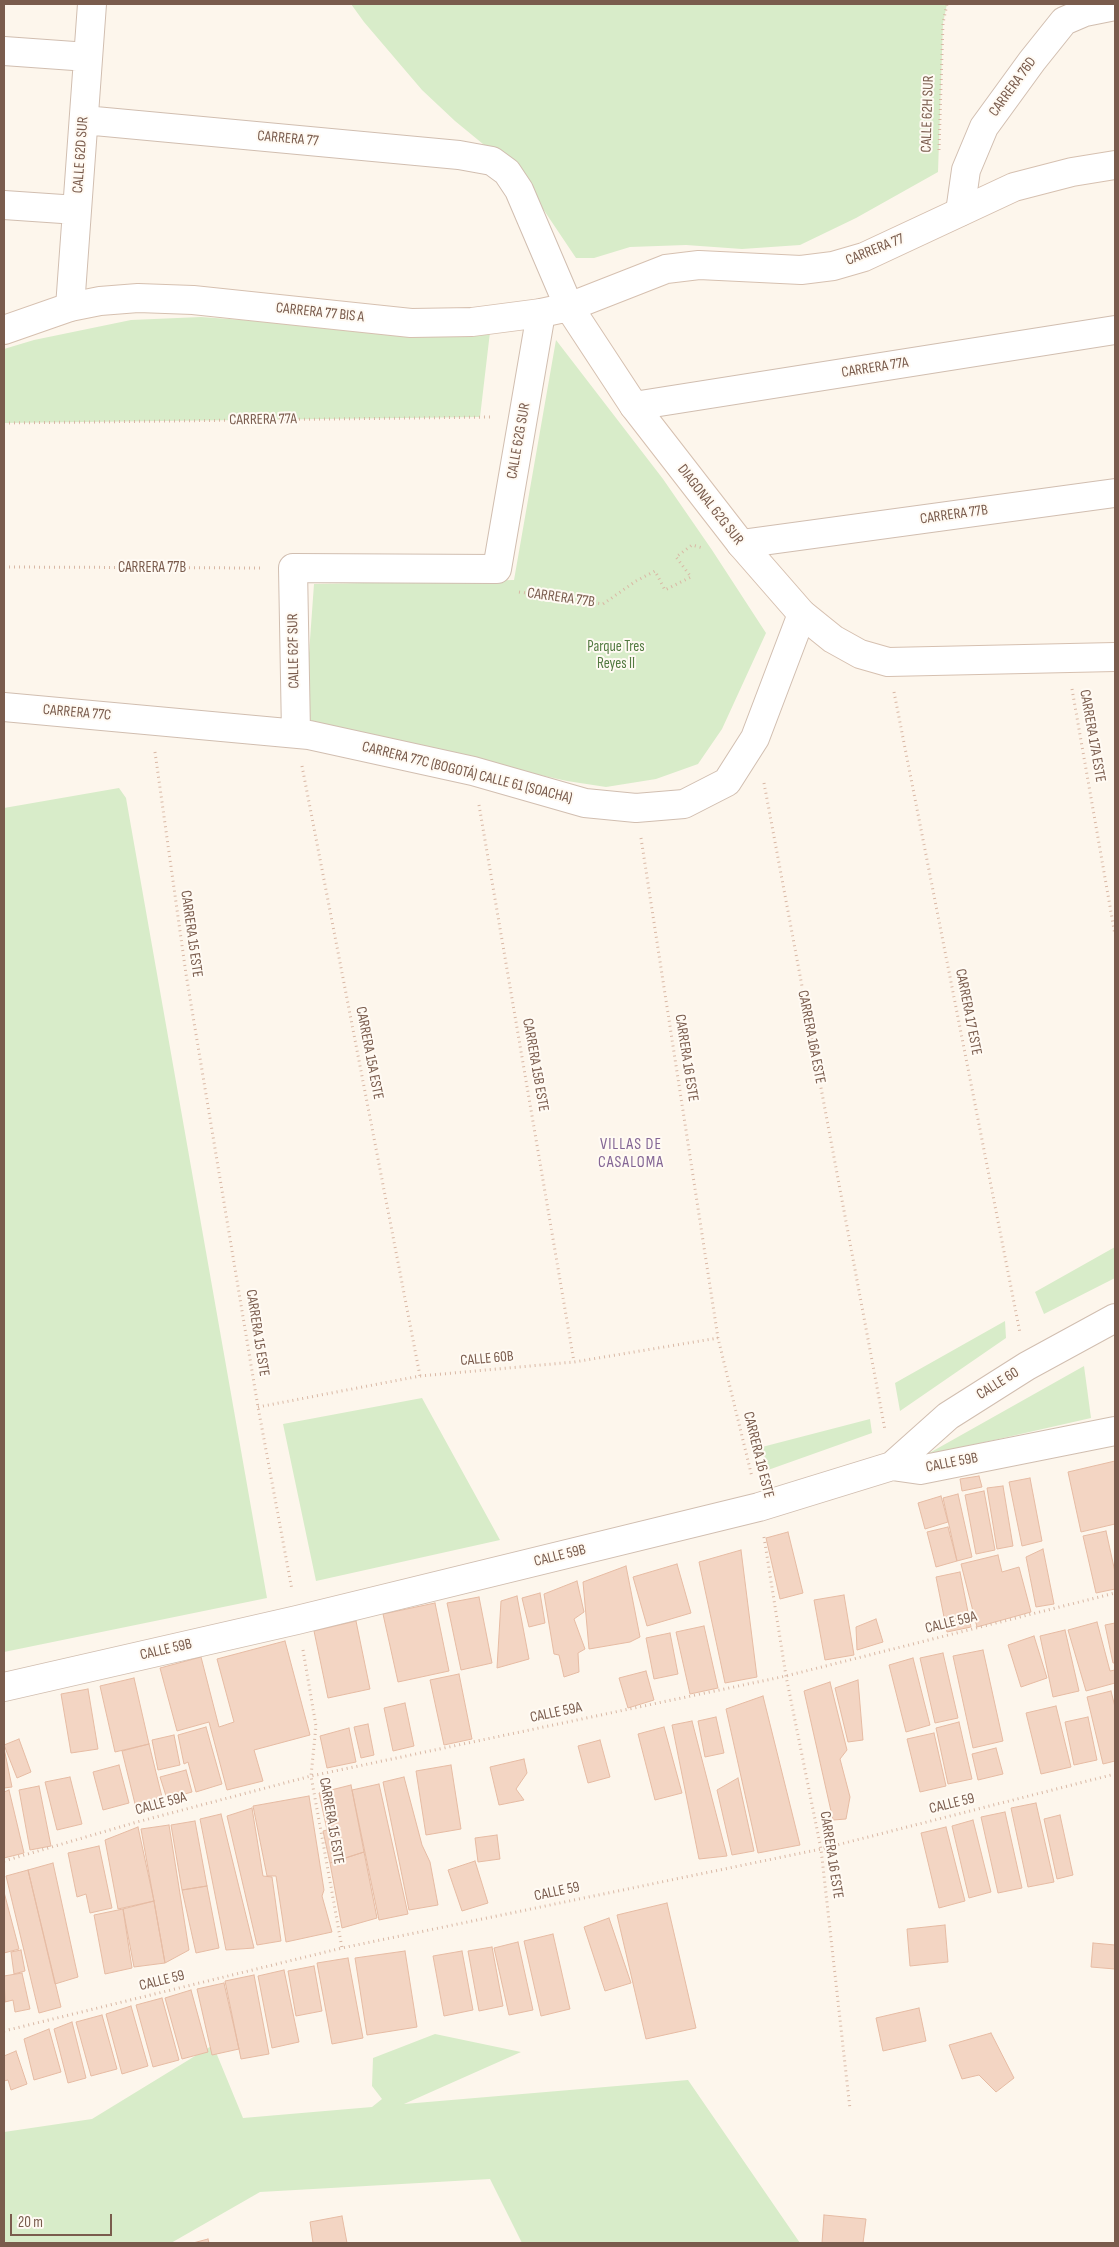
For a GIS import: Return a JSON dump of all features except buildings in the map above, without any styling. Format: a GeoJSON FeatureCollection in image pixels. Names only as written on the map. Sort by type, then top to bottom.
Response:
{"type":"FeatureCollection","features":[{"type":"Feature","properties":{"kind":"street","name":"CALLE 62D SUR"},"geometry":{"type":"LineString","coordinates":[[70,307],[92,4]]}},
{"type":"Feature","properties":{"kind":"street","name":"CARRERA 76D"},"geometry":{"type":"LineString","coordinates":[[960,212],[966,170],[984,127],[1032,61],[1064,20],[1085,12],[1115,6]]}},
{"type":"Feature","properties":{"kind":"street"},"geometry":{"type":"LineString","coordinates":[[4,51],[88,57]]}},
{"type":"Feature","properties":{"kind":"street","name":"CARRERA 77"},"geometry":{"type":"LineString","coordinates":[[84,120],[459,155],[492,161],[507,172],[519,190],[569,307],[666,269],[699,265],[801,270],[833,266],[864,257],[935,226],[1014,187],[1072,172],[1115,165]]}},
{"type":"Feature","properties":{"kind":"street"},"geometry":{"type":"LineString","coordinates":[[4,206],[77,210]]}},
{"type":"Feature","properties":{"kind":"street","name":"CARRERA 77 BIS A"},"geometry":{"type":"LineString","coordinates":[[4,330],[70,307],[100,301],[129,299],[193,300],[411,323],[472,322],[541,313],[569,307]]}},
{"type":"Feature","properties":{"kind":"street","name":"DIAGONAL 62G SUR"},"geometry":{"type":"LineString","coordinates":[[569,307],[634,406],[741,544],[802,614],[833,639],[860,654],[888,662],[1115,657]]}},
{"type":"Feature","properties":{"kind":"street","name":"CALLE 62G SUR"},"geometry":{"type":"LineString","coordinates":[[497,569],[541,313]]}},
{"type":"Feature","properties":{"kind":"street","name":"CARRERA 77A"},"geometry":{"type":"LineString","coordinates":[[634,406],[1115,330]]}},
{"type":"Feature","properties":{"kind":"street","name":"CARRERA 77B"},"geometry":{"type":"LineString","coordinates":[[741,544],[1115,493]]}},
{"type":"Feature","properties":{"kind":"street"},"geometry":{"type":"LineString","coordinates":[[293,568],[497,569]]}},
{"type":"Feature","properties":{"kind":"street","name":"CALLE 62F SUR"},"geometry":{"type":"LineString","coordinates":[[293,568],[296,734]]}},
{"type":"Feature","properties":{"kind":"street"},"geometry":{"type":"LineString","coordinates":[[755,738],[802,614]]}},
{"type":"Feature","properties":{"kind":"street","name":"CARRERA 77C"},"geometry":{"type":"LineString","coordinates":[[4,707],[150,720]]}},
{"type":"Feature","properties":{"kind":"street","name":"CARRERA 77C (BOGOTÁ) CALLE 61 (SOACHA)"},"geometry":{"type":"LineString","coordinates":[[150,720],[296,734],[473,771],[585,803],[636,808],[684,804],[727,782],[755,738]]}},
{"type":"Feature","properties":{"kind":"street","name":"CALLE 60"},"geometry":{"type":"LineString","coordinates":[[892,1466],[948,1416],[1027,1366],[1115,1318]]}},
{"type":"Feature","properties":{"kind":"street","name":"CALLE 59B"},"geometry":{"type":"LineString","coordinates":[[4,1687],[297,1620],[759,1507],[892,1466],[920,1470],[1115,1431]]}},
{"type":"Feature","properties":{"kind":"path","name":"CALLE 62H SUR"},"geometry":{"type":"LineString","coordinates":[[938,152],[943,23],[947,4]]}},
{"type":"Feature","properties":{"kind":"path","name":"CARRERA 77A"},"geometry":{"type":"LineString","coordinates":[[4,423],[522,418]]}},
{"type":"Feature","properties":{"kind":"path","name":"CARRERA 77B"},"geometry":{"type":"LineString","coordinates":[[497,569],[518,592],[603,604],[636,581],[655,571],[665,590],[691,577],[676,557],[692,544],[712,550],[741,544]]}},
{"type":"Feature","properties":{"kind":"path","name":"CARRERA 77B"},"geometry":{"type":"LineString","coordinates":[[4,567],[293,568]]}},
{"type":"Feature","properties":{"kind":"path","name":"CARRERA 17A ESTE"},"geometry":{"type":"LineString","coordinates":[[1066,659],[1115,935]]}},
{"type":"Feature","properties":{"kind":"path","name":"CARRERA 17 ESTE"},"geometry":{"type":"LineString","coordinates":[[888,662],[1027,1366]]}},
{"type":"Feature","properties":{"kind":"path","name":"CARRERA 15 ESTE"},"geometry":{"type":"LineString","coordinates":[[150,720],[186,974],[258,1407],[316,1726],[311,1776],[342,1948]]}},
{"type":"Feature","properties":{"kind":"path","name":"CARRERA 15A ESTE"},"geometry":{"type":"LineString","coordinates":[[296,734],[420,1376]]}},
{"type":"Feature","properties":{"kind":"path","name":"CARRERA 16A ESTE"},"geometry":{"type":"LineString","coordinates":[[755,738],[892,1466]]}},
{"type":"Feature","properties":{"kind":"path","name":"CARRERA 15B ESTE"},"geometry":{"type":"LineString","coordinates":[[473,771],[574,1362]]}},
{"type":"Feature","properties":{"kind":"path","name":"CARRERA 16 ESTE"},"geometry":{"type":"LineString","coordinates":[[636,808],[718,1338],[759,1507],[786,1676],[821,1849],[850,2109]]}},
{"type":"Feature","properties":{"kind":"path","name":"CALLE 60B"},"geometry":{"type":"LineString","coordinates":[[258,1407],[420,1376],[574,1362],[718,1338]]}},
{"type":"Feature","properties":{"kind":"path","name":"CALLE 59A"},"geometry":{"type":"LineString","coordinates":[[4,1861],[137,1822],[311,1776],[786,1676],[1115,1593]]}},
{"type":"Feature","properties":{"kind":"path","name":"CALLE 59"},"geometry":{"type":"LineString","coordinates":[[4,2031],[342,1948],[821,1849],[1115,1774]]}},
{"type":"Feature","properties":{"kind":"green space"},"geometry":{"type":"Polygon","coordinates":[[[351,4],[947,4],[943,23],[938,172],[856,218],[800,245],[742,249],[686,245],[630,247],[594,258],[576,258],[535,197],[500,158],[455,121],[422,90],[351,4]]]}},
{"type":"Feature","properties":{"kind":"green space"},"geometry":{"type":"Polygon","coordinates":[[[201,317],[340,327],[427,337],[490,332],[480,417],[4,423],[4,349],[34,340],[131,320],[201,317]]]}},
{"type":"Feature","properties":{"kind":"green space","name":"Parque Tres Reyes II"},"geometry":{"type":"Polygon","coordinates":[[[556,340],[663,479],[766,633],[722,729],[698,764],[656,779],[606,787],[567,781],[304,723],[314,584],[514,580],[556,340]]]}},
{"type":"Feature","properties":{"kind":"green space"},"geometry":{"type":"Polygon","coordinates":[[[119,788],[126,798],[267,1598],[4,1652],[4,808],[119,788]]]}},
{"type":"Feature","properties":{"kind":"green space"},"geometry":{"type":"Polygon","coordinates":[[[1115,1247],[1115,1278],[1044,1314],[1035,1292],[1115,1247]]]}},
{"type":"Feature","properties":{"kind":"green space"},"geometry":{"type":"Polygon","coordinates":[[[1005,1321],[1006,1338],[900,1411],[895,1383],[1005,1321]]]}},
{"type":"Feature","properties":{"kind":"green space"},"geometry":{"type":"Polygon","coordinates":[[[1084,1366],[1091,1418],[924,1456],[1084,1366]]]}},
{"type":"Feature","properties":{"kind":"green space"},"geometry":{"type":"Polygon","coordinates":[[[422,1398],[500,1540],[316,1581],[283,1424],[422,1398]]]}},
{"type":"Feature","properties":{"kind":"green space"},"geometry":{"type":"Polygon","coordinates":[[[870,1419],[872,1433],[768,1470],[762,1447],[870,1419]]]}},
{"type":"Feature","properties":{"kind":"green space"},"geometry":{"type":"Polygon","coordinates":[[[435,2034],[521,2052],[404,2104],[688,2080],[800,2243],[522,2243],[490,2179],[260,2192],[171,2243],[4,2243],[4,2132],[92,2119],[213,2045],[243,2118],[372,2107],[382,2099],[372,2086],[373,2058],[435,2034]]]}},
{"type":"Feature","properties":{"kind":"district","name":"VILLAS DE CASALOMA"},"geometry":{"type":"Point","coordinates":[631,1154]}}]}
